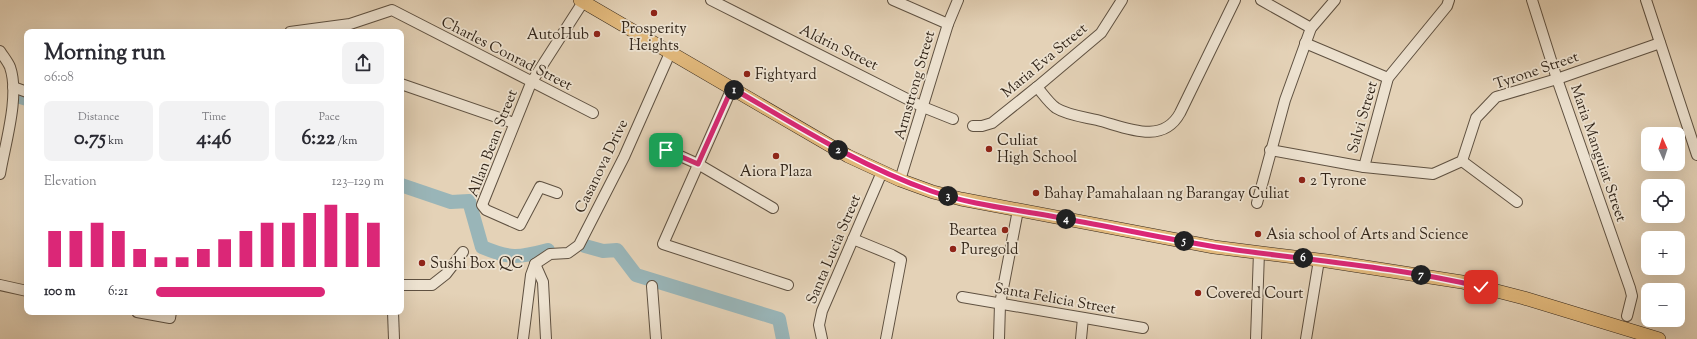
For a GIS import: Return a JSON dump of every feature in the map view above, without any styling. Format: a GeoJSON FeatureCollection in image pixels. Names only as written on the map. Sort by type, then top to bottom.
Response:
{"type":"FeatureCollection","features":[{"type":"Feature","properties":{"kind":"main road"},"geometry":{"type":"LineString","coordinates":[[582,1],[842,152],[900,180],[938,193],[1018,210],[1200,244],[1319,260],[1462,282],[1530,300],[1659,339]]}},
{"type":"Feature","properties":{"kind":"street","name":"Aldrin Street"},"geometry":{"type":"LineString","coordinates":[[711,0],[923,107],[953,119]]}},
{"type":"Feature","properties":{"kind":"street"},"geometry":{"type":"LineString","coordinates":[[893,0],[948,24]]}},
{"type":"Feature","properties":{"kind":"street","name":"Armstrong Street"},"geometry":{"type":"LineString","coordinates":[[900,180],[948,24],[958,0]]}},
{"type":"Feature","properties":{"kind":"street","name":"Maria Eva Street"},"geometry":{"type":"LineString","coordinates":[[973,126],[982,126],[992,123],[1101,33],[1122,0]]}},
{"type":"Feature","properties":{"kind":"street"},"geometry":{"type":"LineString","coordinates":[[1037,87],[1055,108],[1073,114],[1138,131],[1168,128],[1175,122],[1180,113],[1235,0]]}},
{"type":"Feature","properties":{"kind":"street"},"geometry":{"type":"LineString","coordinates":[[1262,0],[1311,28]]}},
{"type":"Feature","properties":{"kind":"street"},"geometry":{"type":"LineString","coordinates":[[1257,203],[1270,150],[1285,100],[1311,28],[1335,0]]}},
{"type":"Feature","properties":{"kind":"street","name":"Salvi Street"},"geometry":{"type":"LineString","coordinates":[[1364,167],[1388,78],[1434,23],[1447,6],[1449,0]]}},
{"type":"Feature","properties":{"kind":"street","name":"Maria Manguiat Street"},"geometry":{"type":"LineString","coordinates":[[1532,0],[1630,288],[1632,296],[1627,316]]}},
{"type":"Feature","properties":{"kind":"street"},"geometry":{"type":"LineString","coordinates":[[1646,0],[1697,155]]}},
{"type":"Feature","properties":{"kind":"street","name":"Allan Bean Street"},"geometry":{"type":"LineString","coordinates":[[557,193],[540,187],[520,225],[486,210],[482,205],[531,83],[582,1]]}},
{"type":"Feature","properties":{"kind":"street","name":"Charles Conrad Street"},"geometry":{"type":"LineString","coordinates":[[314,29],[350,24],[392,10],[531,83],[593,113]]}},
{"type":"Feature","properties":{"kind":"street","name":"Tyrone Street"},"geometry":{"type":"LineString","coordinates":[[1462,161],[1476,118],[1496,97],[1558,79],[1660,43]]}},
{"type":"Feature","properties":{"kind":"street"},"geometry":{"type":"LineString","coordinates":[[1305,44],[1388,78]]}},
{"type":"Feature","properties":{"kind":"street"},"geometry":{"type":"LineString","coordinates":[[0,51],[9,66],[13,87],[12,111],[0,174]]}},
{"type":"Feature","properties":{"kind":"street","name":"Casanova Drive"},"geometry":{"type":"LineString","coordinates":[[535,264],[550,254],[568,253],[580,245],[624,157],[670,53]]}},
{"type":"Feature","properties":{"kind":"street"},"geometry":{"type":"LineString","coordinates":[[404,85],[514,123]]}},
{"type":"Feature","properties":{"kind":"street"},"geometry":{"type":"LineString","coordinates":[[13,87],[24,91]]}},
{"type":"Feature","properties":{"kind":"street"},"geometry":{"type":"LineString","coordinates":[[732,88],[663,244],[788,285]]}},
{"type":"Feature","properties":{"kind":"street"},"geometry":{"type":"LineString","coordinates":[[666,150],[698,164],[773,208]]}},
{"type":"Feature","properties":{"kind":"street"},"geometry":{"type":"LineString","coordinates":[[1270,150],[1364,167],[1433,174],[1462,161],[1517,202]]}},
{"type":"Feature","properties":{"kind":"street","name":"Santa Lucia Street"},"geometry":{"type":"LineString","coordinates":[[822,339],[818,325],[822,311],[882,172]]}},
{"type":"Feature","properties":{"kind":"street"},"geometry":{"type":"LineString","coordinates":[[999,339],[1000,304],[1018,210]]}},
{"type":"Feature","properties":{"kind":"street"},"geometry":{"type":"LineString","coordinates":[[853,239],[901,260],[886,339]]}},
{"type":"Feature","properties":{"kind":"street"},"geometry":{"type":"LineString","coordinates":[[404,285],[432,285],[446,274],[463,252]]}},
{"type":"Feature","properties":{"kind":"street"},"geometry":{"type":"LineString","coordinates":[[1256,339],[1259,252]]}},
{"type":"Feature","properties":{"kind":"street"},"geometry":{"type":"LineString","coordinates":[[1306,339],[1319,260]]}},
{"type":"Feature","properties":{"kind":"street"},"geometry":{"type":"LineString","coordinates":[[523,339],[531,275],[535,264]]}},
{"type":"Feature","properties":{"kind":"street"},"geometry":{"type":"LineString","coordinates":[[535,264],[543,282],[546,339]]}},
{"type":"Feature","properties":{"kind":"street"},"geometry":{"type":"LineString","coordinates":[[0,285],[24,290]]}},
{"type":"Feature","properties":{"kind":"street"},"geometry":{"type":"LineString","coordinates":[[652,286],[656,339]]}},
{"type":"Feature","properties":{"kind":"street","name":"Santa Felicia Street"},"geometry":{"type":"LineString","coordinates":[[962,297],[1143,328]]}},
{"type":"Feature","properties":{"kind":"street"},"geometry":{"type":"LineString","coordinates":[[393,315],[394,339]]}},
{"type":"Feature","properties":{"kind":"street"},"geometry":{"type":"LineString","coordinates":[[1081,339],[1083,318]]}},
{"type":"Feature","properties":{"kind":"waterway"},"geometry":{"type":"LineString","coordinates":[[17,96],[24,98]]}},
{"type":"Feature","properties":{"kind":"waterway"},"geometry":{"type":"LineString","coordinates":[[404,186],[451,202],[469,201],[482,247],[500,254],[514,256],[529,255],[548,250]]}},
{"type":"Feature","properties":{"kind":"waterway"},"geometry":{"type":"LineString","coordinates":[[585,246],[603,251],[617,250],[636,275],[779,319],[783,339]]}},
{"type":"Feature","properties":{"kind":"place","name":"Prosperity Heights"},"geometry":{"type":"Point","coordinates":[654,13]}},
{"type":"Feature","properties":{"kind":"place","name":"AutoHub"},"geometry":{"type":"Point","coordinates":[597,34]}},
{"type":"Feature","properties":{"kind":"place","name":"Fightyard"},"geometry":{"type":"Point","coordinates":[747,74]}},
{"type":"Feature","properties":{"kind":"place","name":"Culiat High School"},"geometry":{"type":"Point","coordinates":[989,149]}},
{"type":"Feature","properties":{"kind":"place","name":"Aiora Plaza"},"geometry":{"type":"Point","coordinates":[776,156]}},
{"type":"Feature","properties":{"kind":"place","name":"2 Tyrone"},"geometry":{"type":"Point","coordinates":[1302,180]}},
{"type":"Feature","properties":{"kind":"place","name":"Bahay Pamahalaan ng Barangay Culiat"},"geometry":{"type":"Point","coordinates":[1036,193]}},
{"type":"Feature","properties":{"kind":"place","name":"Beartea"},"geometry":{"type":"Point","coordinates":[1005,230]}},
{"type":"Feature","properties":{"kind":"place","name":"Asia school of Arts and Science"},"geometry":{"type":"Point","coordinates":[1258,234]}},
{"type":"Feature","properties":{"kind":"place","name":"Puregold"},"geometry":{"type":"Point","coordinates":[953,249]}},
{"type":"Feature","properties":{"kind":"place","name":"Sushi Box QC"},"geometry":{"type":"Point","coordinates":[422,263]}},
{"type":"Feature","properties":{"kind":"place","name":"Covered Court"},"geometry":{"type":"Point","coordinates":[1198,293]}},
{"type":"Feature","properties":{"kind":"route"},"geometry":{"type":"LineString","coordinates":[[666,150],[698,164],[732,88],[848,156],[882,172],[933,192],[984,204],[1200,244],[1442,278],[1481,287]]}}]}
